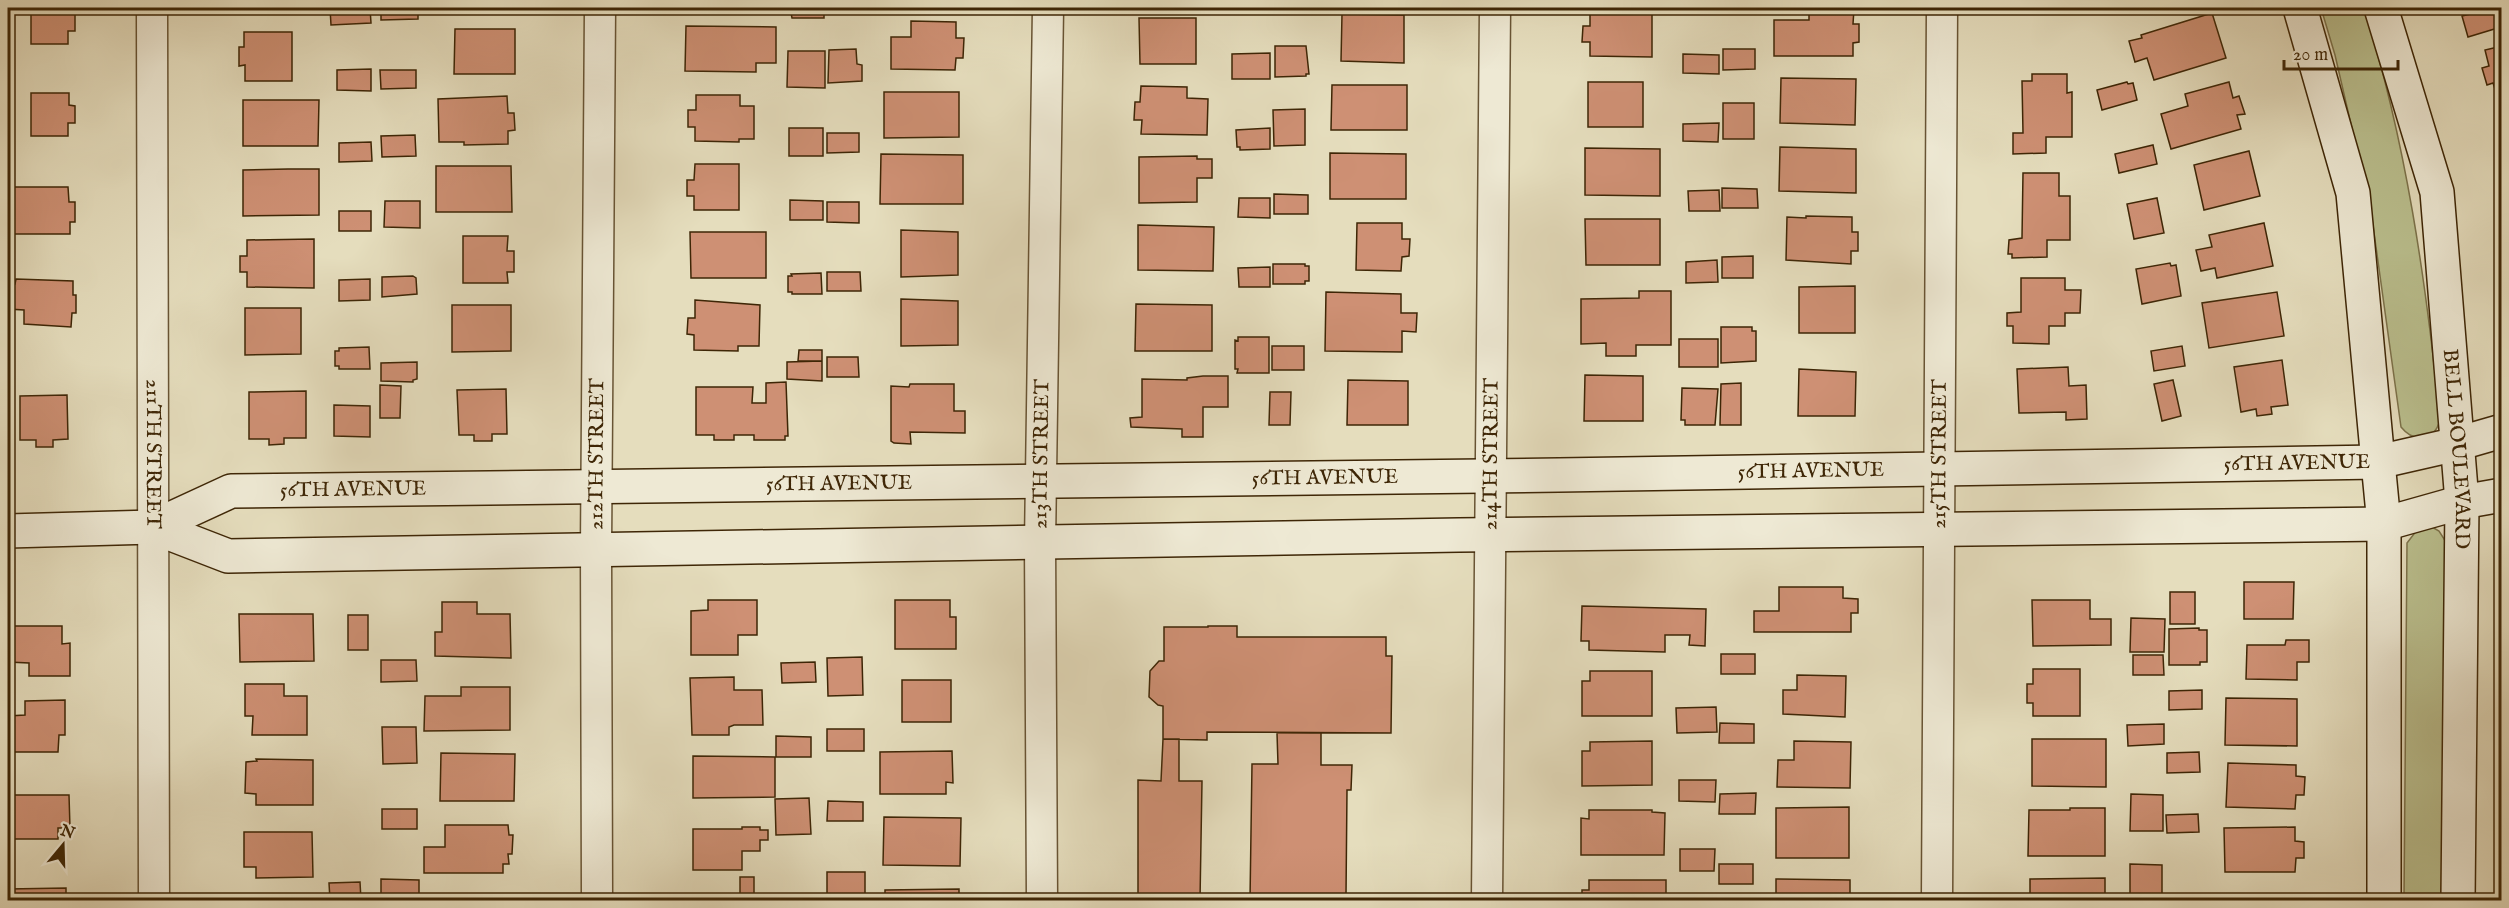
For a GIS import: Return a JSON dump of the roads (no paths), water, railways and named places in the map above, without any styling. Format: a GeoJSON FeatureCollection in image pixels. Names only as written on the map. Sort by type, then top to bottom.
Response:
{"type":"FeatureCollection","features":[{"type":"Feature","properties":{"kind":"street","name":"211TH STREET"},"geometry":{"type":"LineString","coordinates":[[152,8],[154,900]]}},
{"type":"Feature","properties":{"kind":"street","name":"212TH STREET"},"geometry":{"type":"LineString","coordinates":[[597,900],[596,487],[600,8]]}},
{"type":"Feature","properties":{"kind":"street","name":"213TH STREET"},"geometry":{"type":"LineString","coordinates":[[1042,900],[1040,543],[1048,8]]}},
{"type":"Feature","properties":{"kind":"street","name":"214TH STREET"},"geometry":{"type":"LineString","coordinates":[[1488,900],[1489,534],[1495,8]]}},
{"type":"Feature","properties":{"kind":"street","name":"215TH STREET"},"geometry":{"type":"LineString","coordinates":[[1937,900],[1942,8]]}},
{"type":"Feature","properties":{"kind":"street"},"geometry":{"type":"LineString","coordinates":[[2301,8],[2353,193],[2384,524],[2384,900]]}},
{"type":"Feature","properties":{"kind":"street","name":"BELL BOULEVARD"},"geometry":{"type":"LineString","coordinates":[[2381,8],[2437,192],[2462,502],[2458,900]]}},
{"type":"Feature","properties":{"kind":"street","name":"56TH AVENUE"},"geometry":{"type":"LineString","coordinates":[[153,527],[231,491],[2378,462],[2502,431]]}},
{"type":"Feature","properties":{"kind":"street","name":"56TH AVENUE"},"geometry":{"type":"LineString","coordinates":[[8,531],[153,527],[228,556],[1489,534],[2384,524],[2462,502],[2502,495]]}}]}
